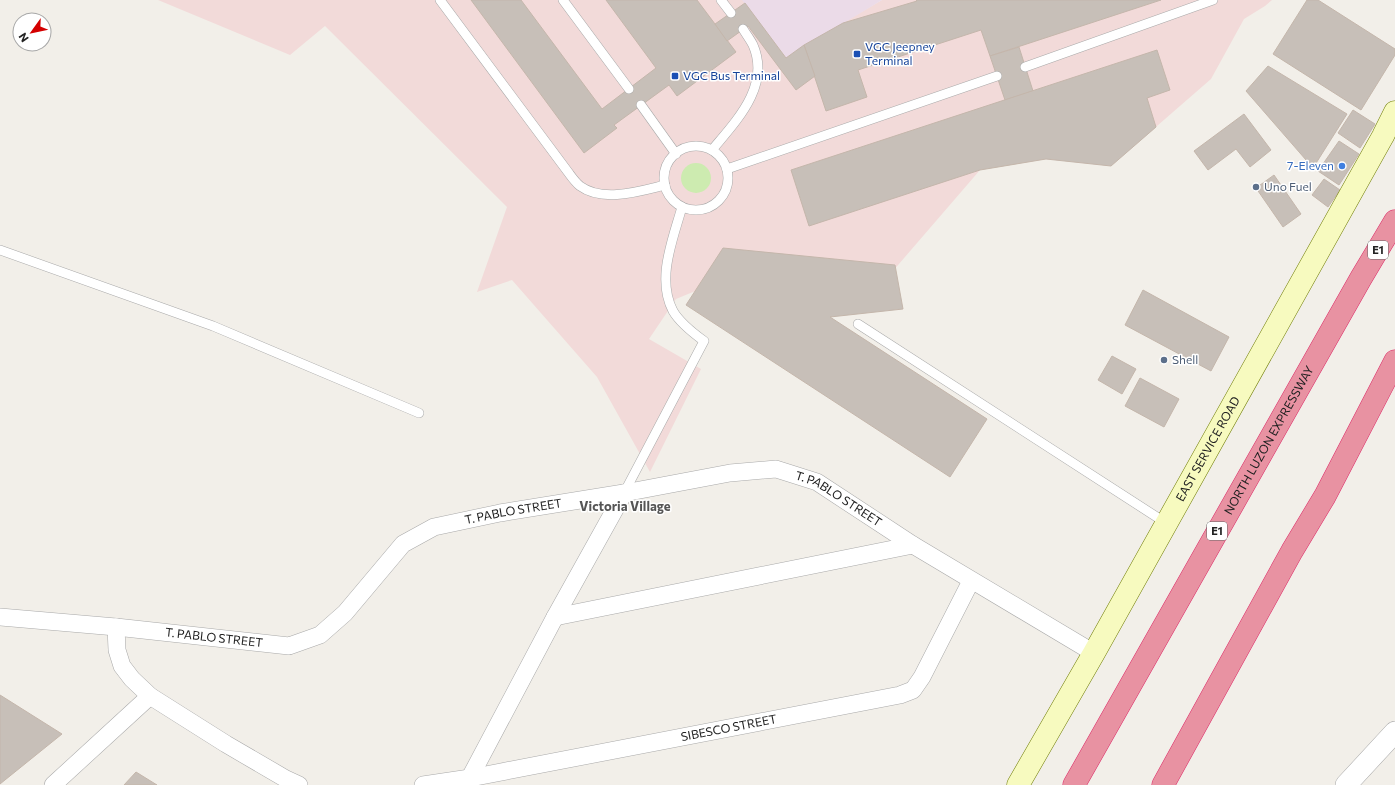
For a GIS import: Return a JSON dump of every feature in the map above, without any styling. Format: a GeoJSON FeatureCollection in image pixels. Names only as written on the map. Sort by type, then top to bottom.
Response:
{"type":"FeatureCollection","features":[{"type":"Feature","properties":{"kind":"highway"},"geometry":{"type":"LineString","coordinates":[[1361,278],[1395,215]]}},
{"type":"Feature","properties":{"kind":"highway","name":"NORTH LUZON EXPRESSWAY"},"geometry":{"type":"LineString","coordinates":[[1074,785],[1361,278],[1395,221]]}},
{"type":"Feature","properties":{"kind":"highway"},"geometry":{"type":"LineString","coordinates":[[1325,496],[1395,361]]}},
{"type":"Feature","properties":{"kind":"highway"},"geometry":{"type":"LineString","coordinates":[[1163,785],[1288,557],[1325,496],[1395,389]]}},
{"type":"Feature","properties":{"kind":"main road","name":"EAST SERVICE ROAD"},"geometry":{"type":"LineString","coordinates":[[1018,785],[1094,653],[1380,143],[1395,112]]}},
{"type":"Feature","properties":{"kind":"street","name":"T. PABLO STREET"},"geometry":{"type":"LineString","coordinates":[[0,617],[116,627],[289,646],[320,635],[346,613],[403,544],[434,527],[500,513],[624,493],[730,473],[776,469],[817,482],[913,546],[1094,653]]}},
{"type":"Feature","properties":{"kind":"street"},"geometry":{"type":"LineString","coordinates":[[468,782],[555,617],[624,493]]}},
{"type":"Feature","properties":{"kind":"street"},"geometry":{"type":"LineString","coordinates":[[555,617],[913,546]]}},
{"type":"Feature","properties":{"kind":"street","name":"SIBESCO STREET"},"geometry":{"type":"LineString","coordinates":[[422,785],[468,782],[892,696],[913,690],[922,677],[971,581]]}},
{"type":"Feature","properties":{"kind":"street"},"geometry":{"type":"LineString","coordinates":[[116,627],[117,650],[122,666],[132,680],[150,696],[226,744],[299,785]]}},
{"type":"Feature","properties":{"kind":"street"},"geometry":{"type":"LineString","coordinates":[[53,785],[150,696]]}},
{"type":"Feature","properties":{"kind":"street"},"geometry":{"type":"LineString","coordinates":[[1346,785],[1395,732]]}},
{"type":"Feature","properties":{"kind":"lane"},"geometry":{"type":"LineString","coordinates":[[440,0],[580,186],[597,193],[614,194],[638,191],[665,185]]}},
{"type":"Feature","properties":{"kind":"lane"},"geometry":{"type":"LineString","coordinates":[[563,0],[629,89]]}},
{"type":"Feature","properties":{"kind":"lane"},"geometry":{"type":"LineString","coordinates":[[721,0],[731,13]]}},
{"type":"Feature","properties":{"kind":"lane"},"geometry":{"type":"LineString","coordinates":[[1025,67],[1213,0]]}},
{"type":"Feature","properties":{"kind":"lane"},"geometry":{"type":"LineString","coordinates":[[712,150],[740,116],[751,98],[757,81],[757,62],[753,45],[743,29]]}},
{"type":"Feature","properties":{"kind":"lane"},"geometry":{"type":"LineString","coordinates":[[727,169],[997,76]]}},
{"type":"Feature","properties":{"kind":"lane"},"geometry":{"type":"LineString","coordinates":[[641,106],[676,154]]}},
{"type":"Feature","properties":{"kind":"lane"},"geometry":{"type":"LineString","coordinates":[[693,146],[712,150],[721,158],[727,169],[729,179],[726,190],[721,199],[713,206],[703,210],[692,210],[682,207],[668,194],[665,185],[665,173],[668,162],[676,154],[684,148],[693,146]]}},
{"type":"Feature","properties":{"kind":"lane"},"geometry":{"type":"LineString","coordinates":[[624,493],[704,341],[683,324],[673,312],[667,296],[665,275],[682,207]]}},
{"type":"Feature","properties":{"kind":"lane"},"geometry":{"type":"LineString","coordinates":[[0,250],[213,326],[419,413]]}},
{"type":"Feature","properties":{"kind":"lane"},"geometry":{"type":"LineString","coordinates":[[858,324],[1166,523]]}},
{"type":"Feature","properties":{"kind":"shaded area"},"geometry":{"type":"Polygon","coordinates":[[[158,0],[743,0],[805,45],[882,0],[1272,0],[1244,19],[1211,79],[1111,166],[1046,159],[980,170],[886,279],[722,280],[676,299],[649,339],[701,369],[650,472],[597,377],[512,280],[477,292],[507,207],[325,26],[290,55],[158,0]]]}},
{"type":"Feature","properties":{"kind":"shaded area"},"geometry":{"type":"Polygon","coordinates":[[[742,0],[882,0],[786,58],[742,0]]]}},
{"type":"Feature","properties":{"kind":"green space"},"geometry":{"type":"Polygon","coordinates":[[[696,163],[707,167],[711,178],[707,189],[696,193],[685,189],[681,178],[685,167],[696,163]]]}},
{"type":"Feature","properties":{"kind":"building","name":"VGC Bus Terminal"},"geometry":{"type":"Polygon","coordinates":[[[471,0],[521,0],[602,109],[656,68],[606,0],[697,0],[736,52],[677,96],[669,85],[614,125],[617,128],[584,153],[471,0]]]}},
{"type":"Feature","properties":{"kind":"building","name":"VGC Jeepney Terminal"},"geometry":{"type":"Polygon","coordinates":[[[916,0],[1161,0],[990,56],[981,30],[858,70],[867,97],[826,111],[804,45],[843,23],[917,1],[916,0]]]}},
{"type":"Feature","properties":{"kind":"building"},"geometry":{"type":"Polygon","coordinates":[[[1307,0],[1318,0],[1395,49],[1395,55],[1361,110],[1273,54],[1307,0]]]}},
{"type":"Feature","properties":{"kind":"building"},"geometry":{"type":"Polygon","coordinates":[[[745,3],[786,58],[804,45],[815,76],[796,90],[748,26],[727,41],[715,24],[745,3]]]}},
{"type":"Feature","properties":{"kind":"building"},"geometry":{"type":"Polygon","coordinates":[[[1019,47],[1033,91],[1005,100],[990,56],[1019,47]]]}},
{"type":"Feature","properties":{"kind":"building"},"geometry":{"type":"Polygon","coordinates":[[[1157,50],[1170,90],[1147,98],[1156,127],[1111,166],[1046,159],[980,170],[809,226],[791,170],[1157,50]]]}},
{"type":"Feature","properties":{"kind":"building"},"geometry":{"type":"Polygon","coordinates":[[[1268,66],[1347,114],[1313,168],[1246,91],[1268,66]]]}},
{"type":"Feature","properties":{"kind":"building"},"geometry":{"type":"Polygon","coordinates":[[[1353,110],[1375,124],[1360,148],[1338,133],[1353,110]]]}},
{"type":"Feature","properties":{"kind":"building"},"geometry":{"type":"Polygon","coordinates":[[[1244,114],[1271,150],[1250,167],[1236,149],[1208,170],[1194,151],[1244,114]]]}},
{"type":"Feature","properties":{"kind":"building"},"geometry":{"type":"Polygon","coordinates":[[[1339,141],[1359,154],[1339,185],[1318,171],[1339,141]]]}},
{"type":"Feature","properties":{"kind":"building"},"geometry":{"type":"Polygon","coordinates":[[[1274,175],[1301,214],[1283,227],[1256,188],[1274,175]]]}},
{"type":"Feature","properties":{"kind":"building"},"geometry":{"type":"Polygon","coordinates":[[[1324,179],[1340,190],[1328,207],[1312,195],[1324,179]]]}},
{"type":"Feature","properties":{"kind":"building"},"geometry":{"type":"Polygon","coordinates":[[[723,248],[895,265],[903,309],[830,317],[987,419],[950,477],[686,305],[723,248]]]}},
{"type":"Feature","properties":{"kind":"building"},"geometry":{"type":"Polygon","coordinates":[[[1143,290],[1229,337],[1211,371],[1125,325],[1143,290]]]}},
{"type":"Feature","properties":{"kind":"building"},"geometry":{"type":"Polygon","coordinates":[[[1112,356],[1136,369],[1122,394],[1098,380],[1112,356]]]}},
{"type":"Feature","properties":{"kind":"building"},"geometry":{"type":"Polygon","coordinates":[[[1140,378],[1179,399],[1164,427],[1125,406],[1140,378]]]}},
{"type":"Feature","properties":{"kind":"building"},"geometry":{"type":"Polygon","coordinates":[[[0,695],[62,734],[0,784],[0,695]]]}},
{"type":"Feature","properties":{"kind":"building"},"geometry":{"type":"Polygon","coordinates":[[[136,772],[157,785],[124,785],[136,772]]]}},
{"type":"Feature","properties":{"kind":"place","name":"VGC Jeepney Terminal"},"geometry":{"type":"Point","coordinates":[857,54]}},
{"type":"Feature","properties":{"kind":"place","name":"VGC Bus Terminal"},"geometry":{"type":"Point","coordinates":[675,76]}},
{"type":"Feature","properties":{"kind":"place","name":"7-Eleven"},"geometry":{"type":"Point","coordinates":[1342,166]}},
{"type":"Feature","properties":{"kind":"place","name":"Uno Fuel"},"geometry":{"type":"Point","coordinates":[1256,187]}},
{"type":"Feature","properties":{"kind":"place","name":"Shell"},"geometry":{"type":"Point","coordinates":[1164,360]}},
{"type":"Feature","properties":{"kind":"district","name":"Victoria Village"},"geometry":{"type":"Point","coordinates":[625,506]}}]}
